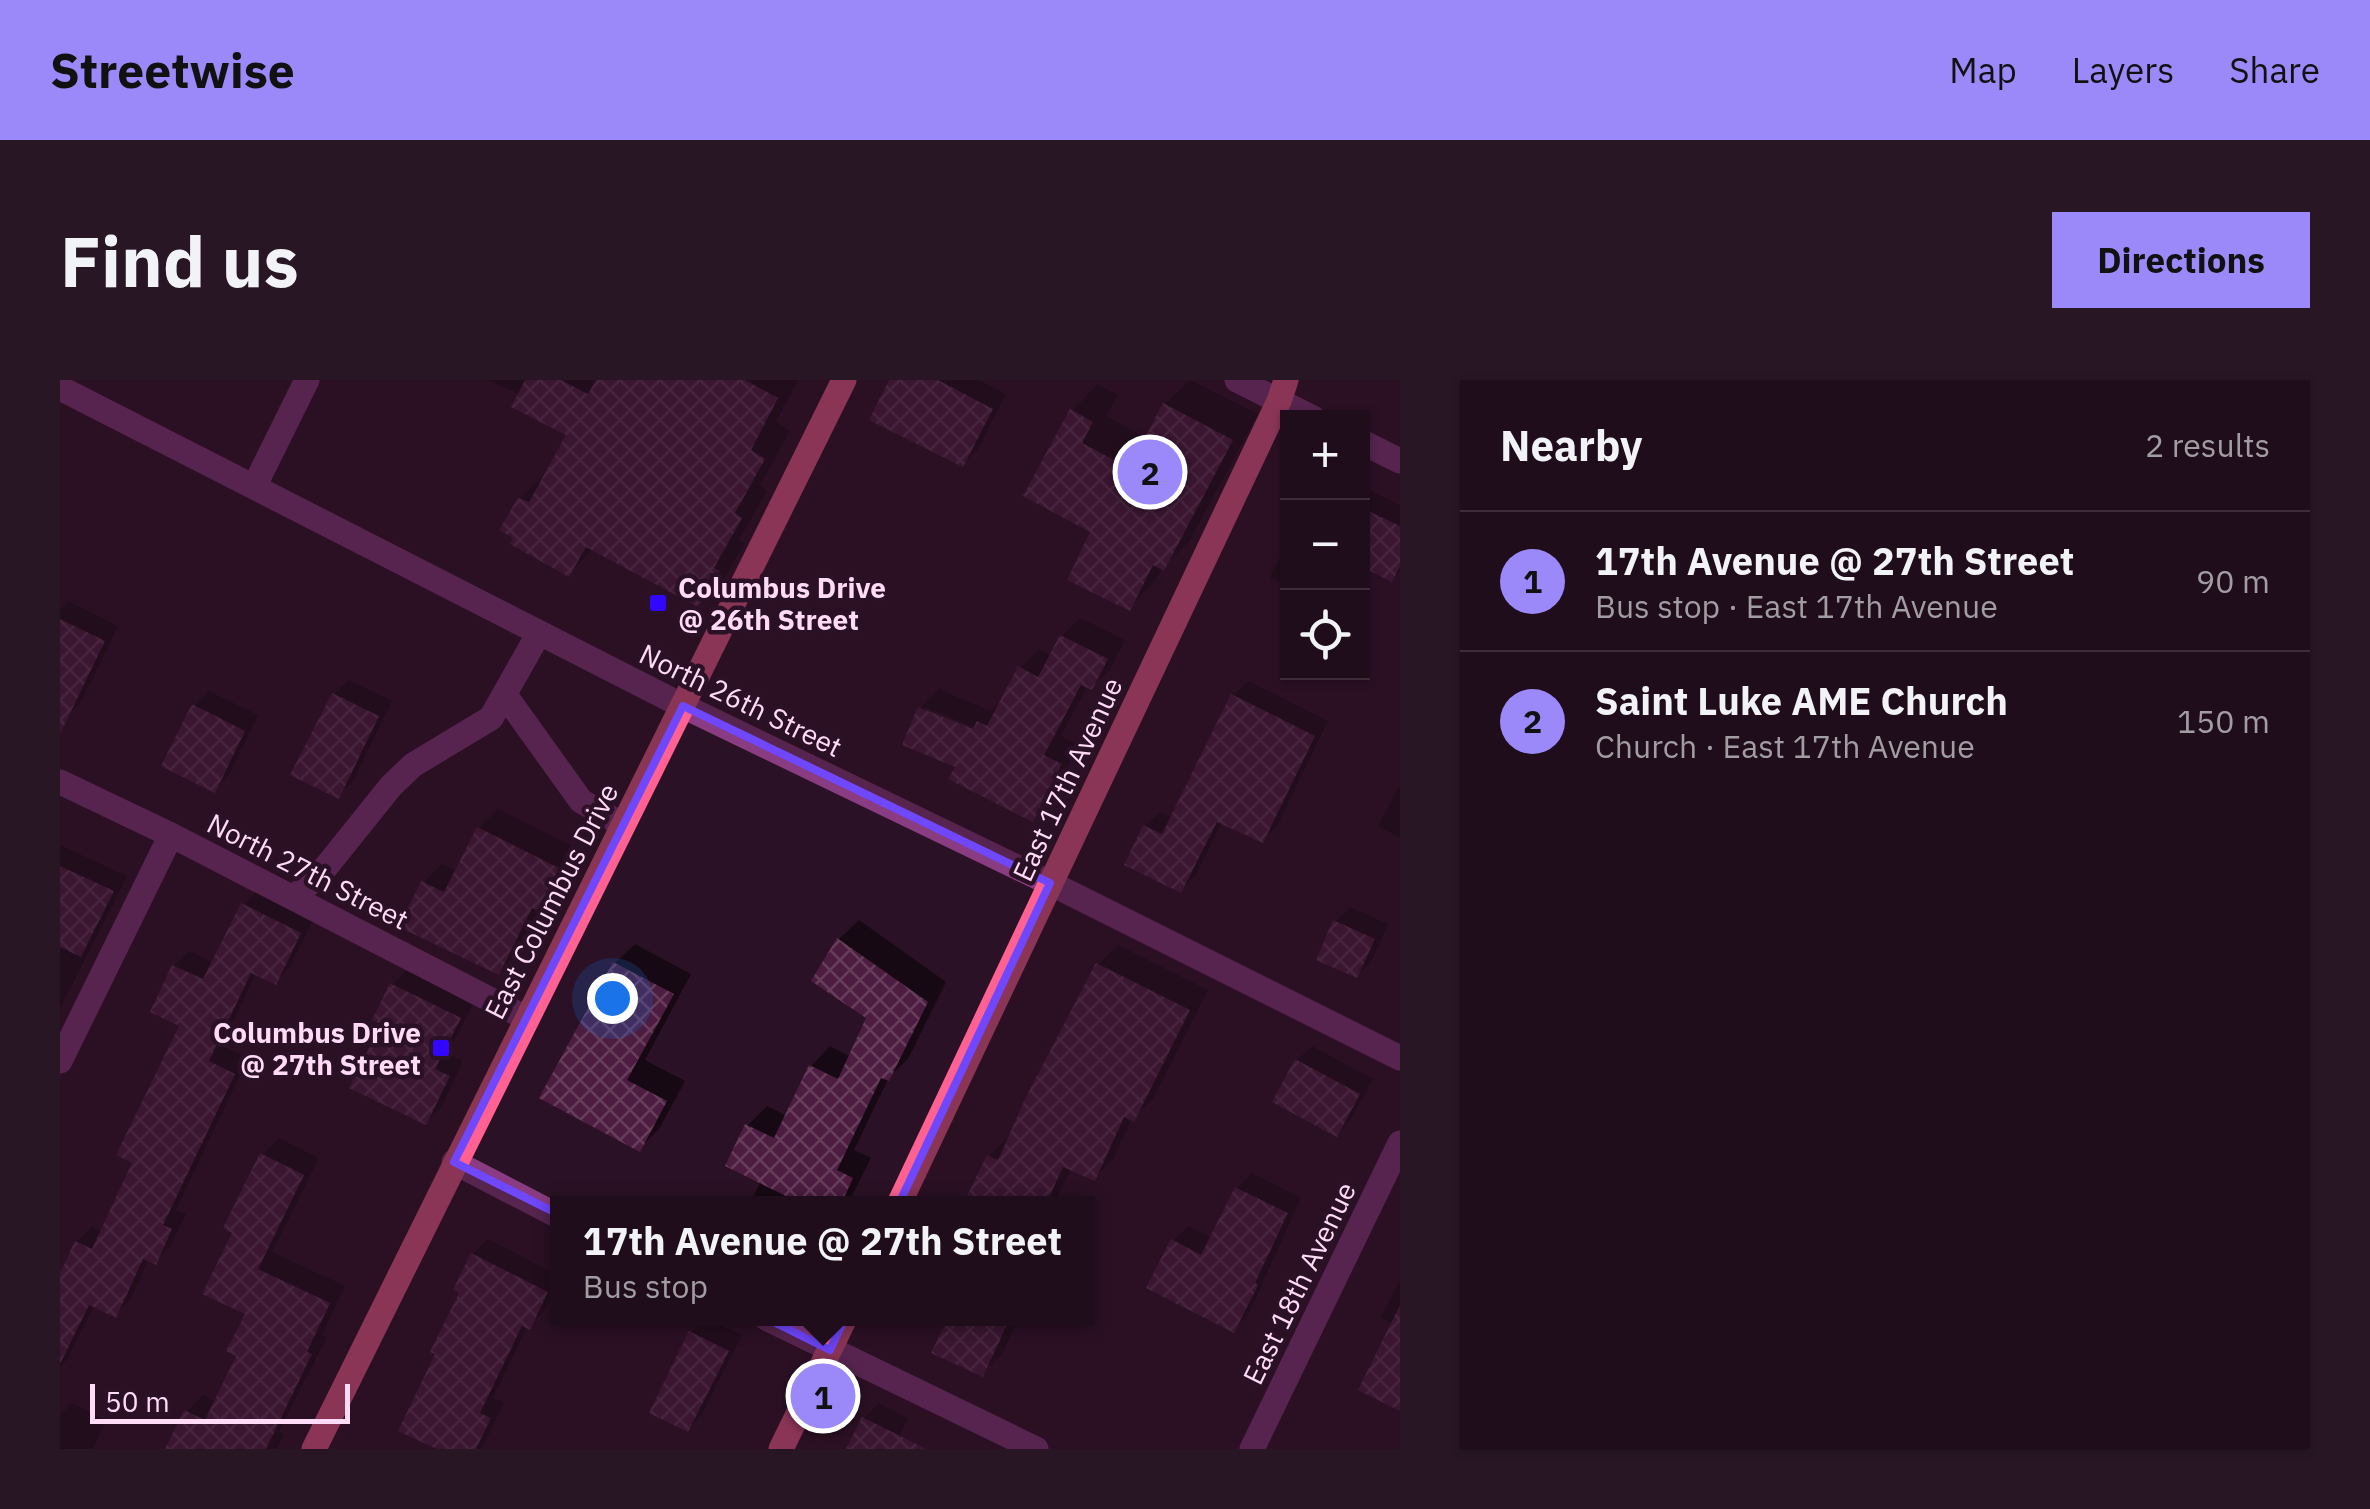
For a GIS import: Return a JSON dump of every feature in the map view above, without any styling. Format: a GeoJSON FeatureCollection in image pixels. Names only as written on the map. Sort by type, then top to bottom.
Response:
{"type":"FeatureCollection","features":[{"type":"Feature","properties":{"kind":"main road","name":"East Columbus Drive"},"geometry":{"type":"LineString","coordinates":[[314,1449],[844,380]]}},
{"type":"Feature","properties":{"kind":"main road","name":"East 17th Avenue"},"geometry":{"type":"LineString","coordinates":[[903,1196],[1282,390]]}},
{"type":"Feature","properties":{"kind":"main road"},"geometry":{"type":"LineString","coordinates":[[781,1449],[841,1326]]}},
{"type":"Feature","properties":{"kind":"street"},"geometry":{"type":"LineString","coordinates":[[254,486],[307,380]]}},
{"type":"Feature","properties":{"kind":"street"},"geometry":{"type":"LineString","coordinates":[[1237,380],[1282,390],[1304,410]]}},
{"type":"Feature","properties":{"kind":"street","name":"North 26th Street"},"geometry":{"type":"LineString","coordinates":[[60,388],[683,706],[1400,1058]]}},
{"type":"Feature","properties":{"kind":"street"},"geometry":{"type":"LineString","coordinates":[[1370,446],[1400,460]]}},
{"type":"Feature","properties":{"kind":"street"},"geometry":{"type":"LineString","coordinates":[[294,898],[326,867],[391,786],[413,765],[490,718],[540,632]]}},
{"type":"Feature","properties":{"kind":"street"},"geometry":{"type":"LineString","coordinates":[[505,695],[582,800],[622,825]]}},
{"type":"Feature","properties":{"kind":"street","name":"North 27th Street"},"geometry":{"type":"LineString","coordinates":[[60,782],[171,834],[526,1018]]}},
{"type":"Feature","properties":{"kind":"street"},"geometry":{"type":"LineString","coordinates":[[60,1062],[171,834]]}},
{"type":"Feature","properties":{"kind":"street","name":"East 18th Avenue"},"geometry":{"type":"LineString","coordinates":[[1252,1449],[1400,1143]]}},
{"type":"Feature","properties":{"kind":"street"},"geometry":{"type":"LineString","coordinates":[[454,1162],[550,1212]]}},
{"type":"Feature","properties":{"kind":"street"},"geometry":{"type":"LineString","coordinates":[[782,1326],[1036,1449]]}},
{"type":"Feature","properties":{"kind":"highlighted area"},"geometry":{"type":"Polygon","coordinates":[[[683,706],[1050,883],[830,1350],[454,1162],[683,706]]]}},
{"type":"Feature","properties":{"kind":"building"},"geometry":{"type":"Polygon","coordinates":[[[525,380],[561,380],[588,394],[596,380],[745,380],[778,398],[751,450],[765,459],[735,513],[742,518],[714,568],[720,571],[698,607],[586,547],[569,577],[510,544],[513,538],[499,530],[518,498],[529,502],[566,435],[511,407],[525,380]]]}},
{"type":"Feature","properties":{"kind":"building"},"geometry":{"type":"Polygon","coordinates":[[[889,380],[938,380],[993,409],[963,467],[869,420],[889,380]]]}},
{"type":"Feature","properties":{"kind":"building"},"geometry":{"type":"Polygon","coordinates":[[[1163,403],[1233,440],[1164,571],[1153,565],[1130,611],[1067,580],[1090,532],[1023,496],[1070,409],[1093,422],[1082,443],[1129,468],[1163,403]]]}},
{"type":"Feature","properties":{"kind":"building"},"geometry":{"type":"Polygon","coordinates":[[[1370,512],[1400,526],[1400,566],[1392,582],[1370,571],[1370,512]]]}},
{"type":"Feature","properties":{"kind":"building"},"geometry":{"type":"Polygon","coordinates":[[[60,619],[105,641],[60,734],[60,619]]]}},
{"type":"Feature","properties":{"kind":"building"},"geometry":{"type":"Polygon","coordinates":[[[1060,635],[1108,659],[1092,690],[1081,685],[1044,755],[1062,764],[1033,822],[948,779],[955,767],[902,745],[918,707],[973,729],[977,721],[987,726],[1018,666],[1038,677],[1060,635]]]}},
{"type":"Feature","properties":{"kind":"building"},"geometry":{"type":"Polygon","coordinates":[[[332,693],[379,716],[339,799],[290,775],[332,693]]]}},
{"type":"Feature","properties":{"kind":"building"},"geometry":{"type":"Polygon","coordinates":[[[1231,694],[1315,736],[1263,843],[1217,822],[1181,893],[1124,865],[1143,825],[1162,834],[1231,694]]]}},
{"type":"Feature","properties":{"kind":"building"},"geometry":{"type":"Polygon","coordinates":[[[192,704],[245,731],[215,793],[161,766],[192,704]]]}},
{"type":"Feature","properties":{"kind":"building"},"geometry":{"type":"Polygon","coordinates":[[[477,827],[559,868],[537,911],[532,908],[499,975],[399,927],[421,881],[444,892],[477,827]]]}},
{"type":"Feature","properties":{"kind":"building"},"geometry":{"type":"Polygon","coordinates":[[[60,866],[114,891],[81,957],[60,947],[60,866]]]}},
{"type":"Feature","properties":{"kind":"building"},"geometry":{"type":"Polygon","coordinates":[[[241,903],[301,933],[276,985],[251,973],[209,1061],[235,1074],[163,1225],[172,1229],[156,1265],[143,1259],[116,1318],[89,1305],[60,1364],[60,1273],[75,1241],[92,1249],[132,1163],[116,1155],[179,1026],[150,1012],[172,965],[203,979],[241,903]]]}},
{"type":"Feature","properties":{"kind":"building"},"geometry":{"type":"Polygon","coordinates":[[[1333,920],[1375,939],[1357,978],[1316,960],[1333,920]]]}},
{"type":"Feature","properties":{"kind":"building"},"geometry":{"type":"Polygon","coordinates":[[[837,938],[928,1002],[889,1081],[881,1078],[837,1170],[853,1178],[845,1196],[786,1196],[725,1166],[745,1124],[774,1138],[809,1065],[838,1079],[866,1018],[811,981],[837,938]]]}},
{"type":"Feature","properties":{"kind":"building"},"geometry":{"type":"Polygon","coordinates":[[[613,962],[674,994],[627,1080],[667,1101],[640,1152],[539,1098],[613,962]]]}},
{"type":"Feature","properties":{"kind":"building"},"geometry":{"type":"Polygon","coordinates":[[[1096,963],[1190,1010],[1134,1122],[1124,1117],[1095,1181],[1063,1167],[1050,1196],[967,1196],[987,1155],[998,1160],[1096,963]]]}},
{"type":"Feature","properties":{"kind":"building"},"geometry":{"type":"Polygon","coordinates":[[[390,983],[461,1018],[435,1069],[450,1076],[426,1125],[349,1088],[381,1024],[372,1020],[390,983]]]}},
{"type":"Feature","properties":{"kind":"building"},"geometry":{"type":"Polygon","coordinates":[[[1295,1059],[1360,1094],[1337,1137],[1272,1102],[1295,1059]]]}},
{"type":"Feature","properties":{"kind":"building"},"geometry":{"type":"Polygon","coordinates":[[[260,1153],[304,1175],[258,1269],[330,1303],[307,1352],[312,1354],[266,1449],[165,1449],[184,1410],[205,1420],[236,1356],[226,1351],[245,1314],[202,1294],[232,1233],[223,1228],[260,1153]]]}},
{"type":"Feature","properties":{"kind":"building"},"geometry":{"type":"Polygon","coordinates":[[[1235,1187],[1288,1213],[1234,1333],[1146,1288],[1171,1239],[1201,1255],[1235,1187]]]}},
{"type":"Feature","properties":{"kind":"building"},"geometry":{"type":"Polygon","coordinates":[[[471,1253],[548,1292],[530,1330],[522,1326],[480,1413],[491,1418],[476,1449],[437,1449],[398,1431],[435,1354],[430,1352],[459,1293],[453,1290],[471,1253]]]}},
{"type":"Feature","properties":{"kind":"building"},"geometry":{"type":"Polygon","coordinates":[[[1400,1305],[1400,1411],[1358,1390],[1400,1305]]]}},
{"type":"Feature","properties":{"kind":"building"},"geometry":{"type":"Polygon","coordinates":[[[944,1326],[1006,1326],[983,1377],[931,1353],[944,1326]]]}},
{"type":"Feature","properties":{"kind":"building"},"geometry":{"type":"Polygon","coordinates":[[[689,1331],[729,1351],[688,1432],[649,1413],[689,1331]]]}},
{"type":"Feature","properties":{"kind":"building"},"geometry":{"type":"Polygon","coordinates":[[[862,1417],[926,1449],[846,1449],[862,1417]]]}},
{"type":"Feature","properties":{"kind":"place","name":"Saint Luke AME Church"},"geometry":{"type":"Point","coordinates":[1150,472]}},
{"type":"Feature","properties":{"kind":"place","name":"Columbus Drive @ 26th Street"},"geometry":{"type":"Point","coordinates":[658,603]}},
{"type":"Feature","properties":{"kind":"place","name":"Columbus Drive @ 27th Street"},"geometry":{"type":"Point","coordinates":[441,1048]}},
{"type":"Feature","properties":{"kind":"place","name":"17th Avenue @ 27th Street"},"geometry":{"type":"Point","coordinates":[823,1396]}}]}
